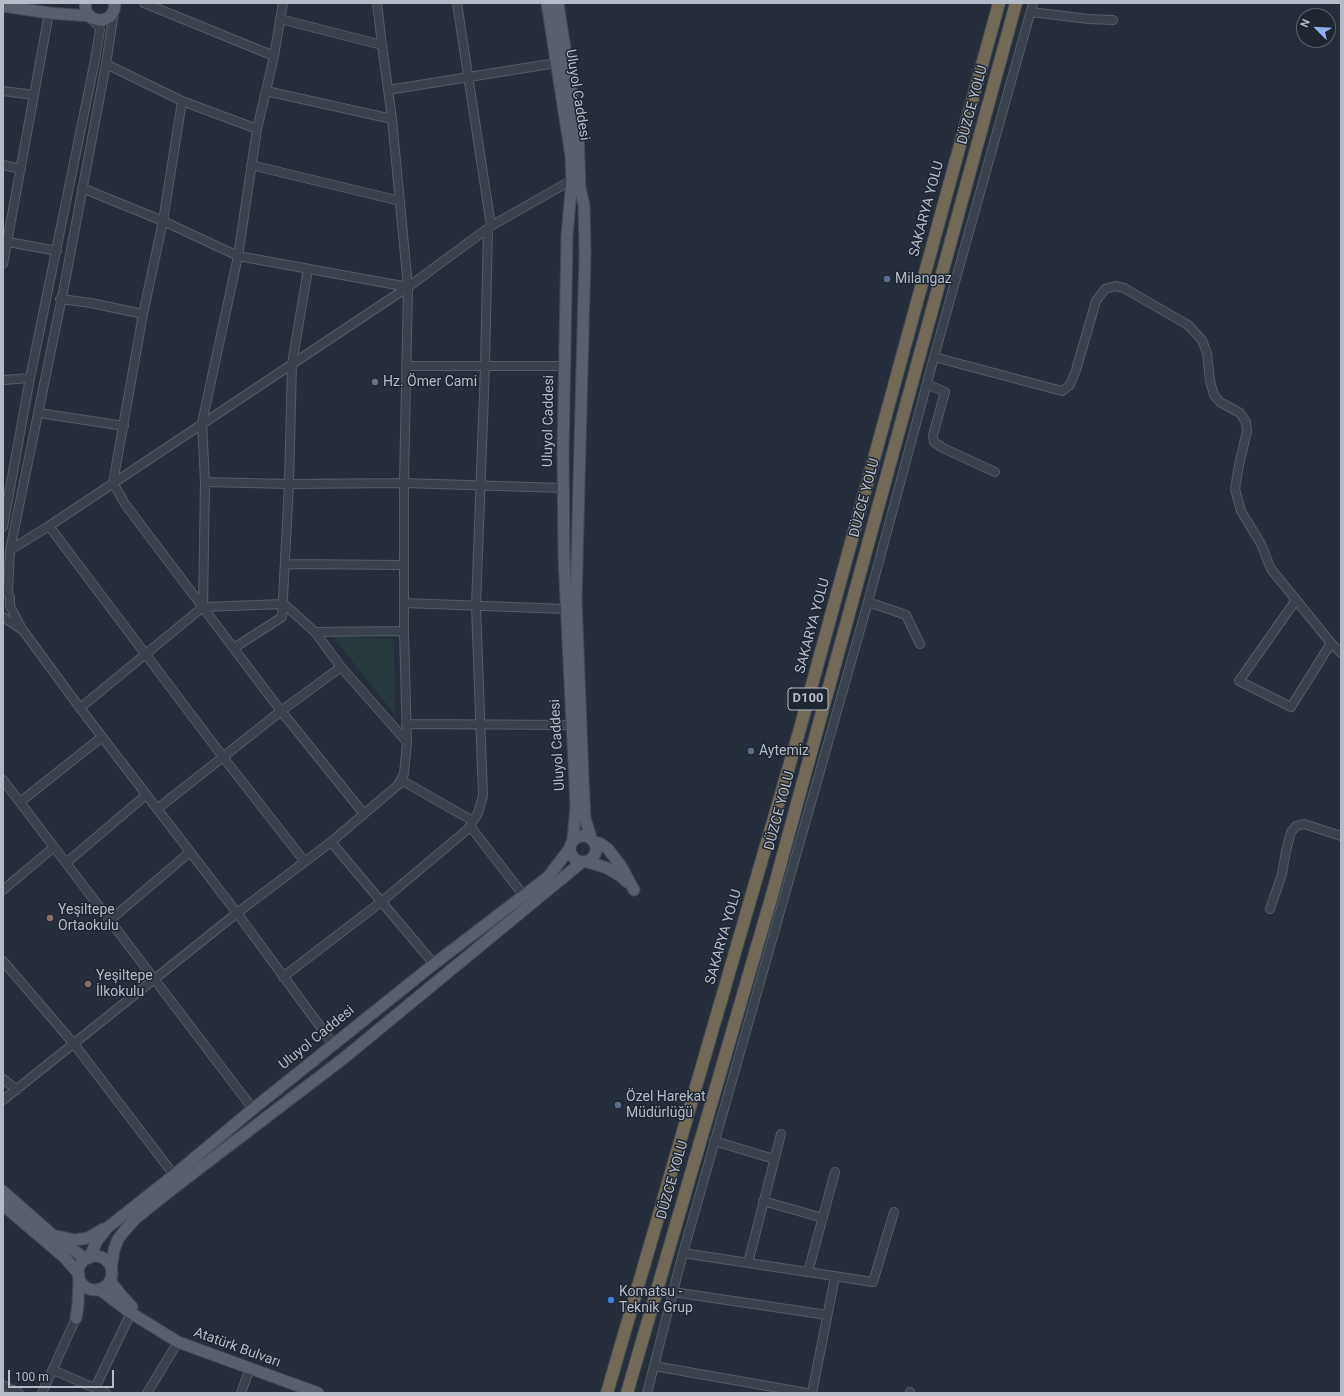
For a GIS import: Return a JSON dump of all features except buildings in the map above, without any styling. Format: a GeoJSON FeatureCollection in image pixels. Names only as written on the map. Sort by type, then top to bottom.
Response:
{"type":"FeatureCollection","features":[{"type":"Feature","properties":{"kind":"highway","name":"SAKARYA YOLU"},"geometry":{"type":"LineString","coordinates":[[607,1393],[799,732],[1000,3]]}},
{"type":"Feature","properties":{"kind":"highway","name":"DÜZCE YOLU"},"geometry":{"type":"LineString","coordinates":[[627,1393],[772,895],[1016,3]]}},
{"type":"Feature","properties":{"kind":"main road"},"geometry":{"type":"LineString","coordinates":[[86,3],[86,11],[90,17]]}},
{"type":"Feature","properties":{"kind":"main road","name":"Uluyol Caddesi"},"geometry":{"type":"LineString","coordinates":[[87,1258],[96,1241],[107,1228],[434,964],[548,877],[572,844],[576,805],[566,609],[563,488],[567,236],[572,180],[571,156],[547,3]]}},
{"type":"Feature","properties":{"kind":"main road","name":"Uluyol Caddesi"},"geometry":{"type":"LineString","coordinates":[[558,3],[578,134],[580,188],[584,205],[585,254],[576,599],[585,818],[593,840]]}},
{"type":"Feature","properties":{"kind":"main road"},"geometry":{"type":"LineString","coordinates":[[3,6],[90,17],[98,20],[103,20],[110,17],[114,7]]}},
{"type":"Feature","properties":{"kind":"main road"},"geometry":{"type":"LineString","coordinates":[[580,836],[587,836],[593,840],[608,850],[621,866],[634,890],[622,877],[607,868],[573,858],[572,844],[580,836]]}},
{"type":"Feature","properties":{"kind":"main road"},"geometry":{"type":"LineString","coordinates":[[76,1318],[85,1302],[110,1281],[114,1250],[118,1239],[136,1219],[181,1182],[344,1058],[585,862],[592,859],[596,853],[596,846],[593,840]]}},
{"type":"Feature","properties":{"kind":"main road"},"geometry":{"type":"LineString","coordinates":[[3,1191],[50,1232],[87,1258]]}},
{"type":"Feature","properties":{"kind":"main road"},"geometry":{"type":"LineString","coordinates":[[3,1205],[64,1257],[84,1285],[88,1288],[98,1290],[130,1313],[148,1323]]}},
{"type":"Feature","properties":{"kind":"main road"},"geometry":{"type":"LineString","coordinates":[[50,1232],[59,1237],[75,1240],[88,1238],[115,1222]]}},
{"type":"Feature","properties":{"kind":"main road"},"geometry":{"type":"LineString","coordinates":[[76,1318],[80,1265],[87,1258],[94,1256],[105,1259],[111,1268]]}},
{"type":"Feature","properties":{"kind":"main road"},"geometry":{"type":"LineString","coordinates":[[110,1281],[121,1295],[148,1323]]}},
{"type":"Feature","properties":{"kind":"main road","name":"Atatürk Bulvarı"},"geometry":{"type":"LineString","coordinates":[[148,1323],[178,1342],[250,1368],[303,1390],[318,1393]]}},
{"type":"Feature","properties":{"kind":"street"},"geometry":{"type":"LineString","coordinates":[[144,3],[274,56]]}},
{"type":"Feature","properties":{"kind":"street"},"geometry":{"type":"LineString","coordinates":[[203,607],[205,482],[202,423],[238,256],[257,130],[274,56],[283,3]]}},
{"type":"Feature","properties":{"kind":"street"},"geometry":{"type":"LineString","coordinates":[[3,1100],[237,913],[331,842],[398,786],[404,774],[407,742],[404,631],[404,483],[408,287],[392,119],[377,3]]}},
{"type":"Feature","properties":{"kind":"street"},"geometry":{"type":"LineString","coordinates":[[283,976],[381,902],[471,823],[478,813],[483,796],[482,725],[476,606],[489,227],[469,77],[457,3]]}},
{"type":"Feature","properties":{"kind":"street"},"geometry":{"type":"LineString","coordinates":[[647,1393],[714,1141],[868,602],[934,357],[1033,3]]}},
{"type":"Feature","properties":{"kind":"street"},"geometry":{"type":"LineString","coordinates":[[3,614],[8,610],[11,601],[5,591],[10,550],[39,413],[106,64],[114,7]]}},
{"type":"Feature","properties":{"kind":"street"},"geometry":{"type":"LineString","coordinates":[[1031,12],[1089,19],[1113,20]]}},
{"type":"Feature","properties":{"kind":"street"},"geometry":{"type":"LineString","coordinates":[[3,264],[5,241],[21,169],[49,13]]}},
{"type":"Feature","properties":{"kind":"street"},"geometry":{"type":"LineString","coordinates":[[3,527],[30,378],[57,251],[100,30],[90,17]]}},
{"type":"Feature","properties":{"kind":"street"},"geometry":{"type":"LineString","coordinates":[[280,19],[382,45]]}},
{"type":"Feature","properties":{"kind":"street"},"geometry":{"type":"LineString","coordinates":[[388,90],[556,63]]}},
{"type":"Feature","properties":{"kind":"street"},"geometry":{"type":"LineString","coordinates":[[106,64],[182,101],[257,130]]}},
{"type":"Feature","properties":{"kind":"street"},"geometry":{"type":"LineString","coordinates":[[3,91],[34,95]]}},
{"type":"Feature","properties":{"kind":"street"},"geometry":{"type":"LineString","coordinates":[[266,91],[392,119]]}},
{"type":"Feature","properties":{"kind":"street"},"geometry":{"type":"LineString","coordinates":[[182,101],[163,221],[143,314],[113,483],[125,504],[281,711],[364,814]]}},
{"type":"Feature","properties":{"kind":"street"},"geometry":{"type":"LineString","coordinates":[[3,165],[21,169]]}},
{"type":"Feature","properties":{"kind":"street"},"geometry":{"type":"LineString","coordinates":[[251,165],[400,201]]}},
{"type":"Feature","properties":{"kind":"street"},"geometry":{"type":"LineString","coordinates":[[10,550],[49,526],[408,287],[489,227],[572,180],[579,165]]}},
{"type":"Feature","properties":{"kind":"street"},"geometry":{"type":"LineString","coordinates":[[82,188],[163,221],[238,256],[408,287]]}},
{"type":"Feature","properties":{"kind":"street"},"geometry":{"type":"LineString","coordinates":[[5,241],[57,251]]}},
{"type":"Feature","properties":{"kind":"street"},"geometry":{"type":"LineString","coordinates":[[234,648],[282,617],[286,564],[292,364],[308,269]]}},
{"type":"Feature","properties":{"kind":"street"},"geometry":{"type":"LineString","coordinates":[[934,357],[1062,391],[1070,385],[1076,370],[1096,301],[1105,289],[1115,286],[1124,288],[1188,325],[1202,340],[1214,395],[1220,402],[1240,414],[1246,422],[1247,431],[1235,489],[1241,511],[1261,544],[1271,569],[1331,643],[1341,653]]}},
{"type":"Feature","properties":{"kind":"street"},"geometry":{"type":"LineString","coordinates":[[60,299],[91,303],[143,314]]}},
{"type":"Feature","properties":{"kind":"street"},"geometry":{"type":"LineString","coordinates":[[406,366],[564,366]]}},
{"type":"Feature","properties":{"kind":"street"},"geometry":{"type":"LineString","coordinates":[[3,380],[30,378]]}},
{"type":"Feature","properties":{"kind":"street"},"geometry":{"type":"LineString","coordinates":[[927,384],[946,392],[932,435],[934,442],[943,448],[995,472]]}},
{"type":"Feature","properties":{"kind":"street"},"geometry":{"type":"LineString","coordinates":[[39,413],[124,426]]}},
{"type":"Feature","properties":{"kind":"street"},"geometry":{"type":"LineString","coordinates":[[205,482],[289,484],[404,483],[563,488]]}},
{"type":"Feature","properties":{"kind":"street"},"geometry":{"type":"LineString","coordinates":[[49,526],[305,862]]}},
{"type":"Feature","properties":{"kind":"street"},"geometry":{"type":"LineString","coordinates":[[286,564],[404,565]]}},
{"type":"Feature","properties":{"kind":"street"},"geometry":{"type":"LineString","coordinates":[[1296,600],[1239,681],[1291,707],[1331,643]]}},
{"type":"Feature","properties":{"kind":"street"},"geometry":{"type":"LineString","coordinates":[[868,602],[906,615],[920,644]]}},
{"type":"Feature","properties":{"kind":"street"},"geometry":{"type":"LineString","coordinates":[[404,603],[566,609]]}},
{"type":"Feature","properties":{"kind":"street"},"geometry":{"type":"LineString","coordinates":[[80,708],[203,607],[284,604],[315,632],[342,667],[407,742]]}},
{"type":"Feature","properties":{"kind":"street"},"geometry":{"type":"LineString","coordinates":[[10,606],[22,629],[80,708],[237,913],[334,1044]]}},
{"type":"Feature","properties":{"kind":"street"},"geometry":{"type":"LineString","coordinates":[[3,617],[22,629]]}},
{"type":"Feature","properties":{"kind":"street"},"geometry":{"type":"LineString","coordinates":[[315,632],[404,631]]}},
{"type":"Feature","properties":{"kind":"street"},"geometry":{"type":"LineString","coordinates":[[157,809],[281,711],[342,667]]}},
{"type":"Feature","properties":{"kind":"street"},"geometry":{"type":"LineString","coordinates":[[406,724],[572,725]]}},
{"type":"Feature","properties":{"kind":"street"},"geometry":{"type":"LineString","coordinates":[[20,802],[102,737]]}},
{"type":"Feature","properties":{"kind":"street"},"geometry":{"type":"LineString","coordinates":[[3,780],[253,1109]]}},
{"type":"Feature","properties":{"kind":"street"},"geometry":{"type":"LineString","coordinates":[[401,780],[471,823],[524,896]]}},
{"type":"Feature","properties":{"kind":"street"},"geometry":{"type":"LineString","coordinates":[[66,863],[146,795]]}},
{"type":"Feature","properties":{"kind":"street"},"geometry":{"type":"LineString","coordinates":[[1270,909],[1282,874],[1291,832],[1296,826],[1304,824],[1341,836]]}},
{"type":"Feature","properties":{"kind":"street"},"geometry":{"type":"LineString","coordinates":[[331,842],[434,964]]}},
{"type":"Feature","properties":{"kind":"street"},"geometry":{"type":"LineString","coordinates":[[3,890],[54,847]]}},
{"type":"Feature","properties":{"kind":"street"},"geometry":{"type":"LineString","coordinates":[[109,921],[190,852]]}},
{"type":"Feature","properties":{"kind":"street"},"geometry":{"type":"LineString","coordinates":[[3,961],[74,1044],[174,1175]]}},
{"type":"Feature","properties":{"kind":"street"},"geometry":{"type":"LineString","coordinates":[[3,1078],[17,1090]]}},
{"type":"Feature","properties":{"kind":"street"},"geometry":{"type":"LineString","coordinates":[[748,1263],[781,1134]]}},
{"type":"Feature","properties":{"kind":"street"},"geometry":{"type":"LineString","coordinates":[[714,1141],[774,1159]]}},
{"type":"Feature","properties":{"kind":"street"},"geometry":{"type":"LineString","coordinates":[[808,1272],[835,1172]]}},
{"type":"Feature","properties":{"kind":"street"},"geometry":{"type":"LineString","coordinates":[[763,1201],[823,1218]]}},
{"type":"Feature","properties":{"kind":"street"},"geometry":{"type":"LineString","coordinates":[[683,1253],[873,1282],[894,1212]]}},
{"type":"Feature","properties":{"kind":"street"},"geometry":{"type":"LineString","coordinates":[[812,1393],[835,1277]]}},
{"type":"Feature","properties":{"kind":"street"},"geometry":{"type":"LineString","coordinates":[[673,1292],[827,1315]]}},
{"type":"Feature","properties":{"kind":"street"},"geometry":{"type":"LineString","coordinates":[[95,1388],[130,1313]]}},
{"type":"Feature","properties":{"kind":"street"},"geometry":{"type":"LineString","coordinates":[[42,1393],[76,1318]]}},
{"type":"Feature","properties":{"kind":"street"},"geometry":{"type":"LineString","coordinates":[[147,1393],[178,1342]]}},
{"type":"Feature","properties":{"kind":"street"},"geometry":{"type":"LineString","coordinates":[[654,1366],[807,1393]]}},
{"type":"Feature","properties":{"kind":"street"},"geometry":{"type":"LineString","coordinates":[[241,1393],[250,1368]]}},
{"type":"Feature","properties":{"kind":"street"},"geometry":{"type":"LineString","coordinates":[[53,1370],[106,1393]]}},
{"type":"Feature","properties":{"kind":"street"},"geometry":{"type":"LineString","coordinates":[[3,1386],[19,1393]]}},
{"type":"Feature","properties":{"kind":"shaded area"},"geometry":{"type":"Polygon","coordinates":[[[333,637],[394,639],[395,715],[333,637]]]}},
{"type":"Feature","properties":{"kind":"place","name":"Milangaz"},"geometry":{"type":"Point","coordinates":[887,279]}},
{"type":"Feature","properties":{"kind":"place","name":"Hz. Ömer Cami"},"geometry":{"type":"Point","coordinates":[375,382]}},
{"type":"Feature","properties":{"kind":"place","name":"Aytemiz"},"geometry":{"type":"Point","coordinates":[751,751]}},
{"type":"Feature","properties":{"kind":"place","name":"Yeşiltepe Ortaokulu"},"geometry":{"type":"Point","coordinates":[50,918]}},
{"type":"Feature","properties":{"kind":"place","name":"Yeşiltepe İlkokulu"},"geometry":{"type":"Point","coordinates":[88,984]}},
{"type":"Feature","properties":{"kind":"place","name":"Özel Harekat Müdürlüğü"},"geometry":{"type":"Point","coordinates":[618,1105]}},
{"type":"Feature","properties":{"kind":"place","name":"Komatsu - Teknik Grup"},"geometry":{"type":"Point","coordinates":[611,1300]}}]}
